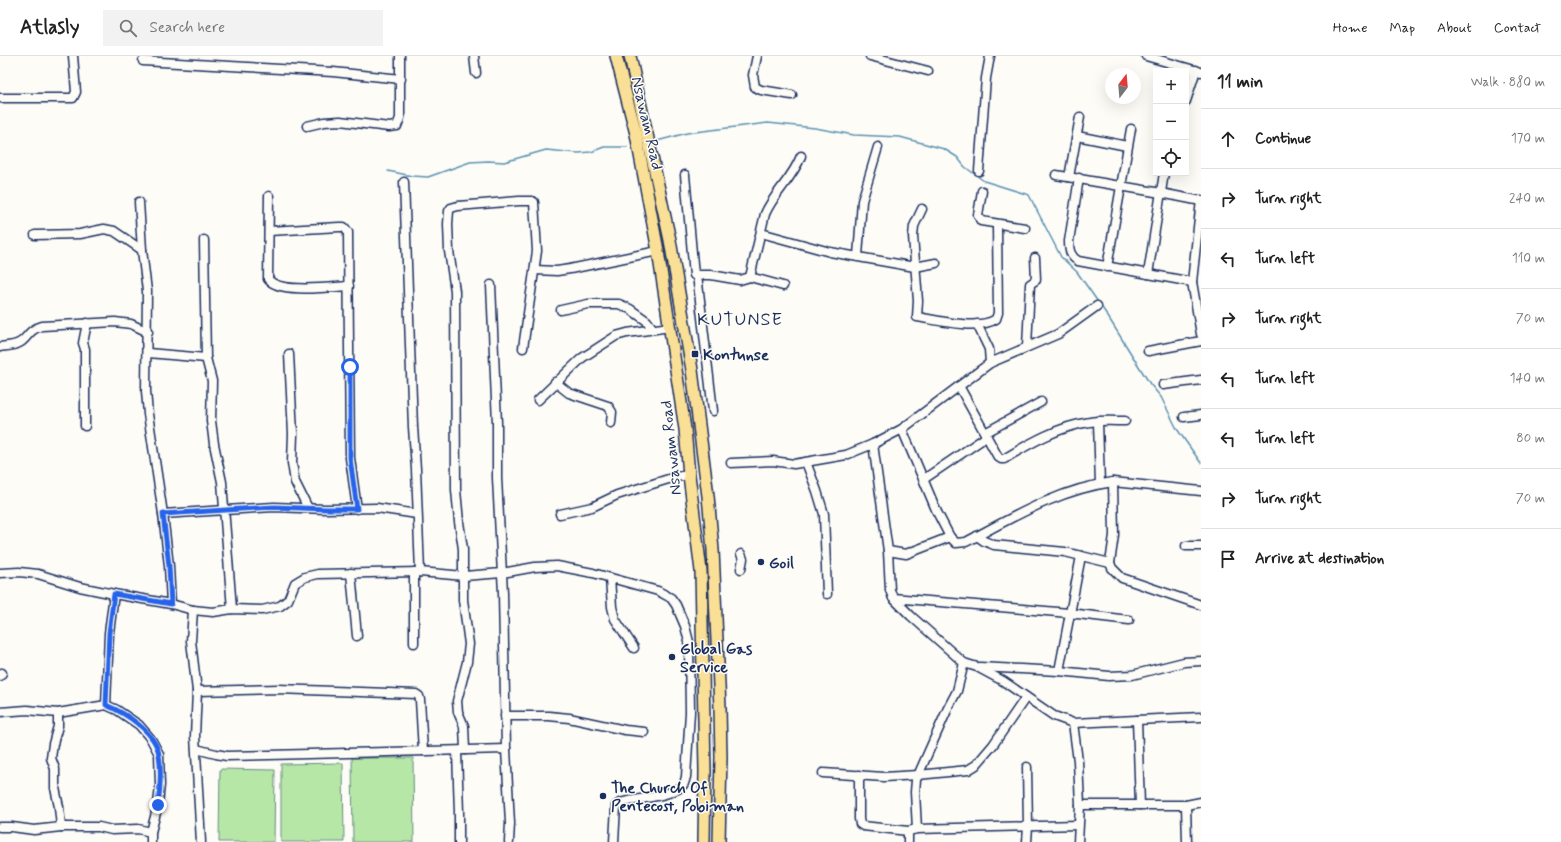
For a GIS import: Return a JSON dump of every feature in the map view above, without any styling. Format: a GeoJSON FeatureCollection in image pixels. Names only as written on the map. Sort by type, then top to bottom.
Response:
{"type":"FeatureCollection","features":[{"type":"Feature","properties":{"kind":"highway","name":"Nsawam Road"},"geometry":{"type":"LineString","coordinates":[[616,56],[636,134],[657,246],[685,429],[689,475],[701,570],[706,771],[704,842]]}},
{"type":"Feature","properties":{"kind":"highway","name":"Nsawam Road"},"geometry":{"type":"LineString","coordinates":[[630,56],[670,240],[692,370],[708,496],[713,550],[721,757],[718,842]]}},
{"type":"Feature","properties":{"kind":"highway"},"geometry":{"type":"LineString","coordinates":[[657,246],[664,245],[670,240]]}},
{"type":"Feature","properties":{"kind":"street"},"geometry":{"type":"LineString","coordinates":[[0,98],[73,98],[76,92],[73,56]]}},
{"type":"Feature","properties":{"kind":"street"},"geometry":{"type":"LineString","coordinates":[[307,126],[333,121],[389,127],[398,126],[400,118],[400,56]]}},
{"type":"Feature","properties":{"kind":"street"},"geometry":{"type":"LineString","coordinates":[[474,56],[476,73]]}},
{"type":"Feature","properties":{"kind":"street"},"geometry":{"type":"LineString","coordinates":[[757,56],[753,75],[755,87],[761,90],[792,95]]}},
{"type":"Feature","properties":{"kind":"street"},"geometry":{"type":"LineString","coordinates":[[870,56],[928,72]]}},
{"type":"Feature","properties":{"kind":"street"},"geometry":{"type":"LineString","coordinates":[[979,172],[986,78],[990,56]]}},
{"type":"Feature","properties":{"kind":"street"},"geometry":{"type":"LineString","coordinates":[[1146,56],[1198,71],[1189,94]]}},
{"type":"Feature","properties":{"kind":"street"},"geometry":{"type":"LineString","coordinates":[[143,61],[317,71],[401,79]]}},
{"type":"Feature","properties":{"kind":"street"},"geometry":{"type":"LineString","coordinates":[[1069,177],[1080,117]]}},
{"type":"Feature","properties":{"kind":"street"},"geometry":{"type":"LineString","coordinates":[[1107,267],[1131,129]]}},
{"type":"Feature","properties":{"kind":"street"},"geometry":{"type":"LineString","coordinates":[[1077,136],[1127,146]]}},
{"type":"Feature","properties":{"kind":"street"},"geometry":{"type":"LineString","coordinates":[[858,256],[862,201],[878,147]]}},
{"type":"Feature","properties":{"kind":"street"},"geometry":{"type":"LineString","coordinates":[[750,277],[769,206],[794,172],[802,156]]}},
{"type":"Feature","properties":{"kind":"street"},"geometry":{"type":"LineString","coordinates":[[686,175],[694,275],[711,275],[740,280],[750,277],[783,286]]}},
{"type":"Feature","properties":{"kind":"street"},"geometry":{"type":"LineString","coordinates":[[1056,175],[1201,201],[1192,282],[1198,303],[1201,334]]}},
{"type":"Feature","properties":{"kind":"street"},"geometry":{"type":"LineString","coordinates":[[1148,274],[1164,176]]}},
{"type":"Feature","properties":{"kind":"street"},"geometry":{"type":"LineString","coordinates":[[1079,178],[1069,241],[1070,254],[1078,261],[1192,282]]}},
{"type":"Feature","properties":{"kind":"street"},"geometry":{"type":"LineString","coordinates":[[404,182],[417,514],[417,572],[414,643]]}},
{"type":"Feature","properties":{"kind":"street"},"geometry":{"type":"LineString","coordinates":[[982,191],[978,215],[980,221],[997,225],[1024,228]]}},
{"type":"Feature","properties":{"kind":"street"},"geometry":{"type":"LineString","coordinates":[[269,196],[270,231],[268,279],[278,286],[293,288],[349,286]]}},
{"type":"Feature","properties":{"kind":"street"},"geometry":{"type":"LineString","coordinates":[[139,202],[142,250],[147,291],[148,353],[146,391],[163,514],[169,566],[171,604]]}},
{"type":"Feature","properties":{"kind":"street"},"geometry":{"type":"LineString","coordinates":[[459,842],[461,751],[464,726],[457,707],[458,694],[467,662],[469,644],[463,600],[463,549],[456,490],[455,298],[449,251],[448,218],[450,209],[458,206],[533,202],[536,211],[537,238],[535,270],[523,348]]}},
{"type":"Feature","properties":{"kind":"street"},"geometry":{"type":"LineString","coordinates":[[922,209],[914,226],[913,236],[918,301],[917,317],[977,324],[993,320],[998,314],[997,225]]}},
{"type":"Feature","properties":{"kind":"street"},"geometry":{"type":"LineString","coordinates":[[270,231],[339,227],[346,229],[348,232],[350,458],[357,509]]}},
{"type":"Feature","properties":{"kind":"street"},"geometry":{"type":"LineString","coordinates":[[35,235],[80,234],[104,229],[114,231],[142,250]]}},
{"type":"Feature","properties":{"kind":"street"},"geometry":{"type":"LineString","coordinates":[[761,233],[830,252],[915,267],[936,263]]}},
{"type":"Feature","properties":{"kind":"street"},"geometry":{"type":"LineString","coordinates":[[204,240],[206,358],[212,381],[211,421],[222,482],[232,609]]}},
{"type":"Feature","properties":{"kind":"street"},"geometry":{"type":"LineString","coordinates":[[535,270],[557,271],[570,269],[657,246]]}},
{"type":"Feature","properties":{"kind":"street"},"geometry":{"type":"LineString","coordinates":[[1027,347],[1030,284],[1036,280],[1036,258]]}},
{"type":"Feature","properties":{"kind":"street"},"geometry":{"type":"LineString","coordinates":[[698,275],[713,411]]}},
{"type":"Feature","properties":{"kind":"street"},"geometry":{"type":"LineString","coordinates":[[491,285],[497,423],[497,478],[502,573],[502,622],[505,677],[504,716],[510,823],[509,842]]}},
{"type":"Feature","properties":{"kind":"street"},"geometry":{"type":"LineString","coordinates":[[560,310],[588,304],[620,304],[640,316],[650,324],[653,329]]}},
{"type":"Feature","properties":{"kind":"street"},"geometry":{"type":"LineString","coordinates":[[731,464],[773,461],[794,464],[846,455],[873,444],[902,429],[990,363],[1058,334],[1097,306]]}},
{"type":"Feature","properties":{"kind":"street"},"geometry":{"type":"LineString","coordinates":[[0,347],[20,343],[36,328],[115,322],[132,324],[148,332]]}},
{"type":"Feature","properties":{"kind":"street"},"geometry":{"type":"LineString","coordinates":[[85,426],[85,349],[83,343],[87,323]]}},
{"type":"Feature","properties":{"kind":"street"},"geometry":{"type":"LineString","coordinates":[[977,324],[989,349],[990,363]]}},
{"type":"Feature","properties":{"kind":"street"},"geometry":{"type":"LineString","coordinates":[[538,400],[582,358],[616,336],[670,327]]}},
{"type":"Feature","properties":{"kind":"street"},"geometry":{"type":"LineString","coordinates":[[1148,350],[1201,341]]}},
{"type":"Feature","properties":{"kind":"street"},"geometry":{"type":"LineString","coordinates":[[148,353],[206,358]]}},
{"type":"Feature","properties":{"kind":"street"},"geometry":{"type":"LineString","coordinates":[[289,354],[293,434],[292,463],[295,482],[308,508]]}},
{"type":"Feature","properties":{"kind":"street"},"geometry":{"type":"LineString","coordinates":[[1163,385],[1201,380]]}},
{"type":"Feature","properties":{"kind":"street"},"geometry":{"type":"LineString","coordinates":[[556,382],[568,393],[608,406],[612,412],[611,424]]}},
{"type":"Feature","properties":{"kind":"street"},"geometry":{"type":"LineString","coordinates":[[959,386],[985,435],[998,457],[1001,459],[1004,459],[1027,445],[1067,428],[1091,422],[1125,421]]}},
{"type":"Feature","properties":{"kind":"street"},"geometry":{"type":"LineString","coordinates":[[924,479],[985,435],[1042,402]]}},
{"type":"Feature","properties":{"kind":"street"},"geometry":{"type":"LineString","coordinates":[[1184,417],[1201,415]]}},
{"type":"Feature","properties":{"kind":"street"},"geometry":{"type":"LineString","coordinates":[[1098,422],[1100,484]]}},
{"type":"Feature","properties":{"kind":"street"},"geometry":{"type":"LineString","coordinates":[[902,429],[937,512],[950,537],[958,543],[977,536],[1035,505],[1100,484],[1113,482],[1201,491]]}},
{"type":"Feature","properties":{"kind":"street"},"geometry":{"type":"LineString","coordinates":[[873,444],[888,550],[890,590],[893,598],[964,663],[977,667],[1003,680],[1054,716],[1073,723],[1201,717]]}},
{"type":"Feature","properties":{"kind":"street"},"geometry":{"type":"LineString","coordinates":[[806,462],[824,514],[827,594]]}},
{"type":"Feature","properties":{"kind":"street"},"geometry":{"type":"LineString","coordinates":[[560,514],[592,507],[616,495],[675,477],[689,475]]}},
{"type":"Feature","properties":{"kind":"street"},"geometry":{"type":"LineString","coordinates":[[1113,482],[1114,535],[1110,563],[1116,573],[1122,578],[1201,605]]}},
{"type":"Feature","properties":{"kind":"street"},"geometry":{"type":"LineString","coordinates":[[163,514],[274,507],[377,508],[417,514]]}},
{"type":"Feature","properties":{"kind":"street"},"geometry":{"type":"LineString","coordinates":[[977,536],[994,545],[1065,552],[1110,563]]}},
{"type":"Feature","properties":{"kind":"street"},"geometry":{"type":"LineString","coordinates":[[888,550],[906,554],[950,537]]}},
{"type":"Feature","properties":{"kind":"street"},"geometry":{"type":"LineString","coordinates":[[1186,546],[1201,546]]}},
{"type":"Feature","properties":{"kind":"street"},"geometry":{"type":"LineString","coordinates":[[741,554],[741,568]]}},
{"type":"Feature","properties":{"kind":"street"},"geometry":{"type":"LineString","coordinates":[[1059,671],[1081,556]]}},
{"type":"Feature","properties":{"kind":"street"},"geometry":{"type":"LineString","coordinates":[[0,572],[38,574],[80,587],[171,604],[193,610],[213,612],[232,609],[262,610],[280,606],[288,600],[295,583],[305,577],[318,574],[417,572],[464,576],[557,566],[593,573],[658,591],[671,598],[676,605],[685,626],[689,642],[690,712],[687,764],[684,785],[678,790],[620,803],[616,806],[614,842]]}},
{"type":"Feature","properties":{"kind":"street"},"geometry":{"type":"LineString","coordinates":[[351,573],[357,636]]}},
{"type":"Feature","properties":{"kind":"street"},"geometry":{"type":"LineString","coordinates":[[610,578],[612,607],[615,619],[634,648]]}},
{"type":"Feature","properties":{"kind":"street"},"geometry":{"type":"LineString","coordinates":[[106,705],[109,633],[114,594]]}},
{"type":"Feature","properties":{"kind":"street"},"geometry":{"type":"LineString","coordinates":[[893,598],[1069,613],[1129,620]]}},
{"type":"Feature","properties":{"kind":"street"},"geometry":{"type":"LineString","coordinates":[[193,610],[191,641],[197,691],[195,736],[201,842]]}},
{"type":"Feature","properties":{"kind":"street"},"geometry":{"type":"LineString","coordinates":[[689,642],[703,641]]}},
{"type":"Feature","properties":{"kind":"street"},"geometry":{"type":"LineString","coordinates":[[977,667],[1059,671],[1109,676],[1143,672],[1184,662],[1201,661]]}},
{"type":"Feature","properties":{"kind":"street"},"geometry":{"type":"LineString","coordinates":[[917,829],[914,786],[957,691],[964,663]]}},
{"type":"Feature","properties":{"kind":"street"},"geometry":{"type":"LineString","coordinates":[[197,691],[278,689],[416,694],[419,696],[420,700],[422,751]]}},
{"type":"Feature","properties":{"kind":"street"},"geometry":{"type":"LineString","coordinates":[[823,773],[884,777],[968,770],[976,765],[993,745],[1026,697]]}},
{"type":"Feature","properties":{"kind":"street"},"geometry":{"type":"LineString","coordinates":[[0,712],[27,710],[58,713],[106,705],[117,710],[139,725],[151,739],[159,754],[159,796],[151,832],[151,842]]}},
{"type":"Feature","properties":{"kind":"street"},"geometry":{"type":"LineString","coordinates":[[58,713],[58,726],[51,758],[55,769],[55,788],[61,828]]}},
{"type":"Feature","properties":{"kind":"street"},"geometry":{"type":"LineString","coordinates":[[504,716],[549,716],[569,718],[619,729],[644,732]]}},
{"type":"Feature","properties":{"kind":"street"},"geometry":{"type":"LineString","coordinates":[[1137,720],[1140,805]]}},
{"type":"Feature","properties":{"kind":"street"},"geometry":{"type":"LineString","coordinates":[[1073,723],[1078,761],[1080,805],[1078,842]]}},
{"type":"Feature","properties":{"kind":"street"},"geometry":{"type":"LineString","coordinates":[[196,749],[227,756],[506,749]]}},
{"type":"Feature","properties":{"kind":"street"},"geometry":{"type":"LineString","coordinates":[[1027,767],[1027,842]]}},
{"type":"Feature","properties":{"kind":"street"},"geometry":{"type":"LineString","coordinates":[[859,776],[860,824],[863,826],[908,831],[917,829],[1078,825]]}},
{"type":"Feature","properties":{"kind":"street"},"geometry":{"type":"LineString","coordinates":[[1080,805],[1186,805],[1201,802]]}},
{"type":"Feature","properties":{"kind":"street"},"geometry":{"type":"LineString","coordinates":[[1186,805],[1187,842]]}},
{"type":"Feature","properties":{"kind":"street"},"geometry":{"type":"LineString","coordinates":[[0,827],[34,830],[99,827],[112,830],[138,829],[151,832]]}},
{"type":"Feature","properties":{"kind":"street"},"geometry":{"type":"LineString","coordinates":[[908,831],[908,842]]}},
{"type":"Feature","properties":{"kind":"green space"},"geometry":{"type":"Polygon","coordinates":[[[352,758],[413,758],[414,842],[353,842],[352,758]]]}},
{"type":"Feature","properties":{"kind":"green space"},"geometry":{"type":"Polygon","coordinates":[[[343,763],[344,842],[281,842],[281,764],[343,763]]]}},
{"type":"Feature","properties":{"kind":"green space"},"geometry":{"type":"Polygon","coordinates":[[[220,769],[275,770],[274,842],[219,842],[220,769]]]}},
{"type":"Feature","properties":{"kind":"waterway"},"geometry":{"type":"LineString","coordinates":[[657,141],[687,133],[768,123],[815,128],[854,135],[900,137],[944,149],[957,157],[965,167],[984,181],[1029,195],[1061,257],[1077,272],[1105,312],[1150,384],[1161,397],[1177,429],[1201,463]]}},
{"type":"Feature","properties":{"kind":"waterway"},"geometry":{"type":"LineString","coordinates":[[388,171],[412,176],[428,177],[470,162],[504,162],[546,150],[578,153],[591,152],[604,147],[627,147]]}},
{"type":"Feature","properties":{"kind":"place","name":"Kontunse"},"geometry":{"type":"Point","coordinates":[695,354]}},
{"type":"Feature","properties":{"kind":"place","name":"Goil"},"geometry":{"type":"Point","coordinates":[761,562]}},
{"type":"Feature","properties":{"kind":"place","name":"Global Gas Service"},"geometry":{"type":"Point","coordinates":[672,657]}},
{"type":"Feature","properties":{"kind":"place","name":"The Church Of Pentecost, Pobiman"},"geometry":{"type":"Point","coordinates":[603,796]}},
{"type":"Feature","properties":{"kind":"district","name":"KUTUNSE"},"geometry":{"type":"Point","coordinates":[740,319]}},
{"type":"Feature","properties":{"kind":"route"},"geometry":{"type":"LineString","coordinates":[[158,805],[160,785],[159,754],[155,745],[139,725],[117,710],[106,705],[109,633],[114,594],[141,600],[171,604],[169,566],[163,514],[274,507],[357,509],[350,458],[350,367]]}}]}
